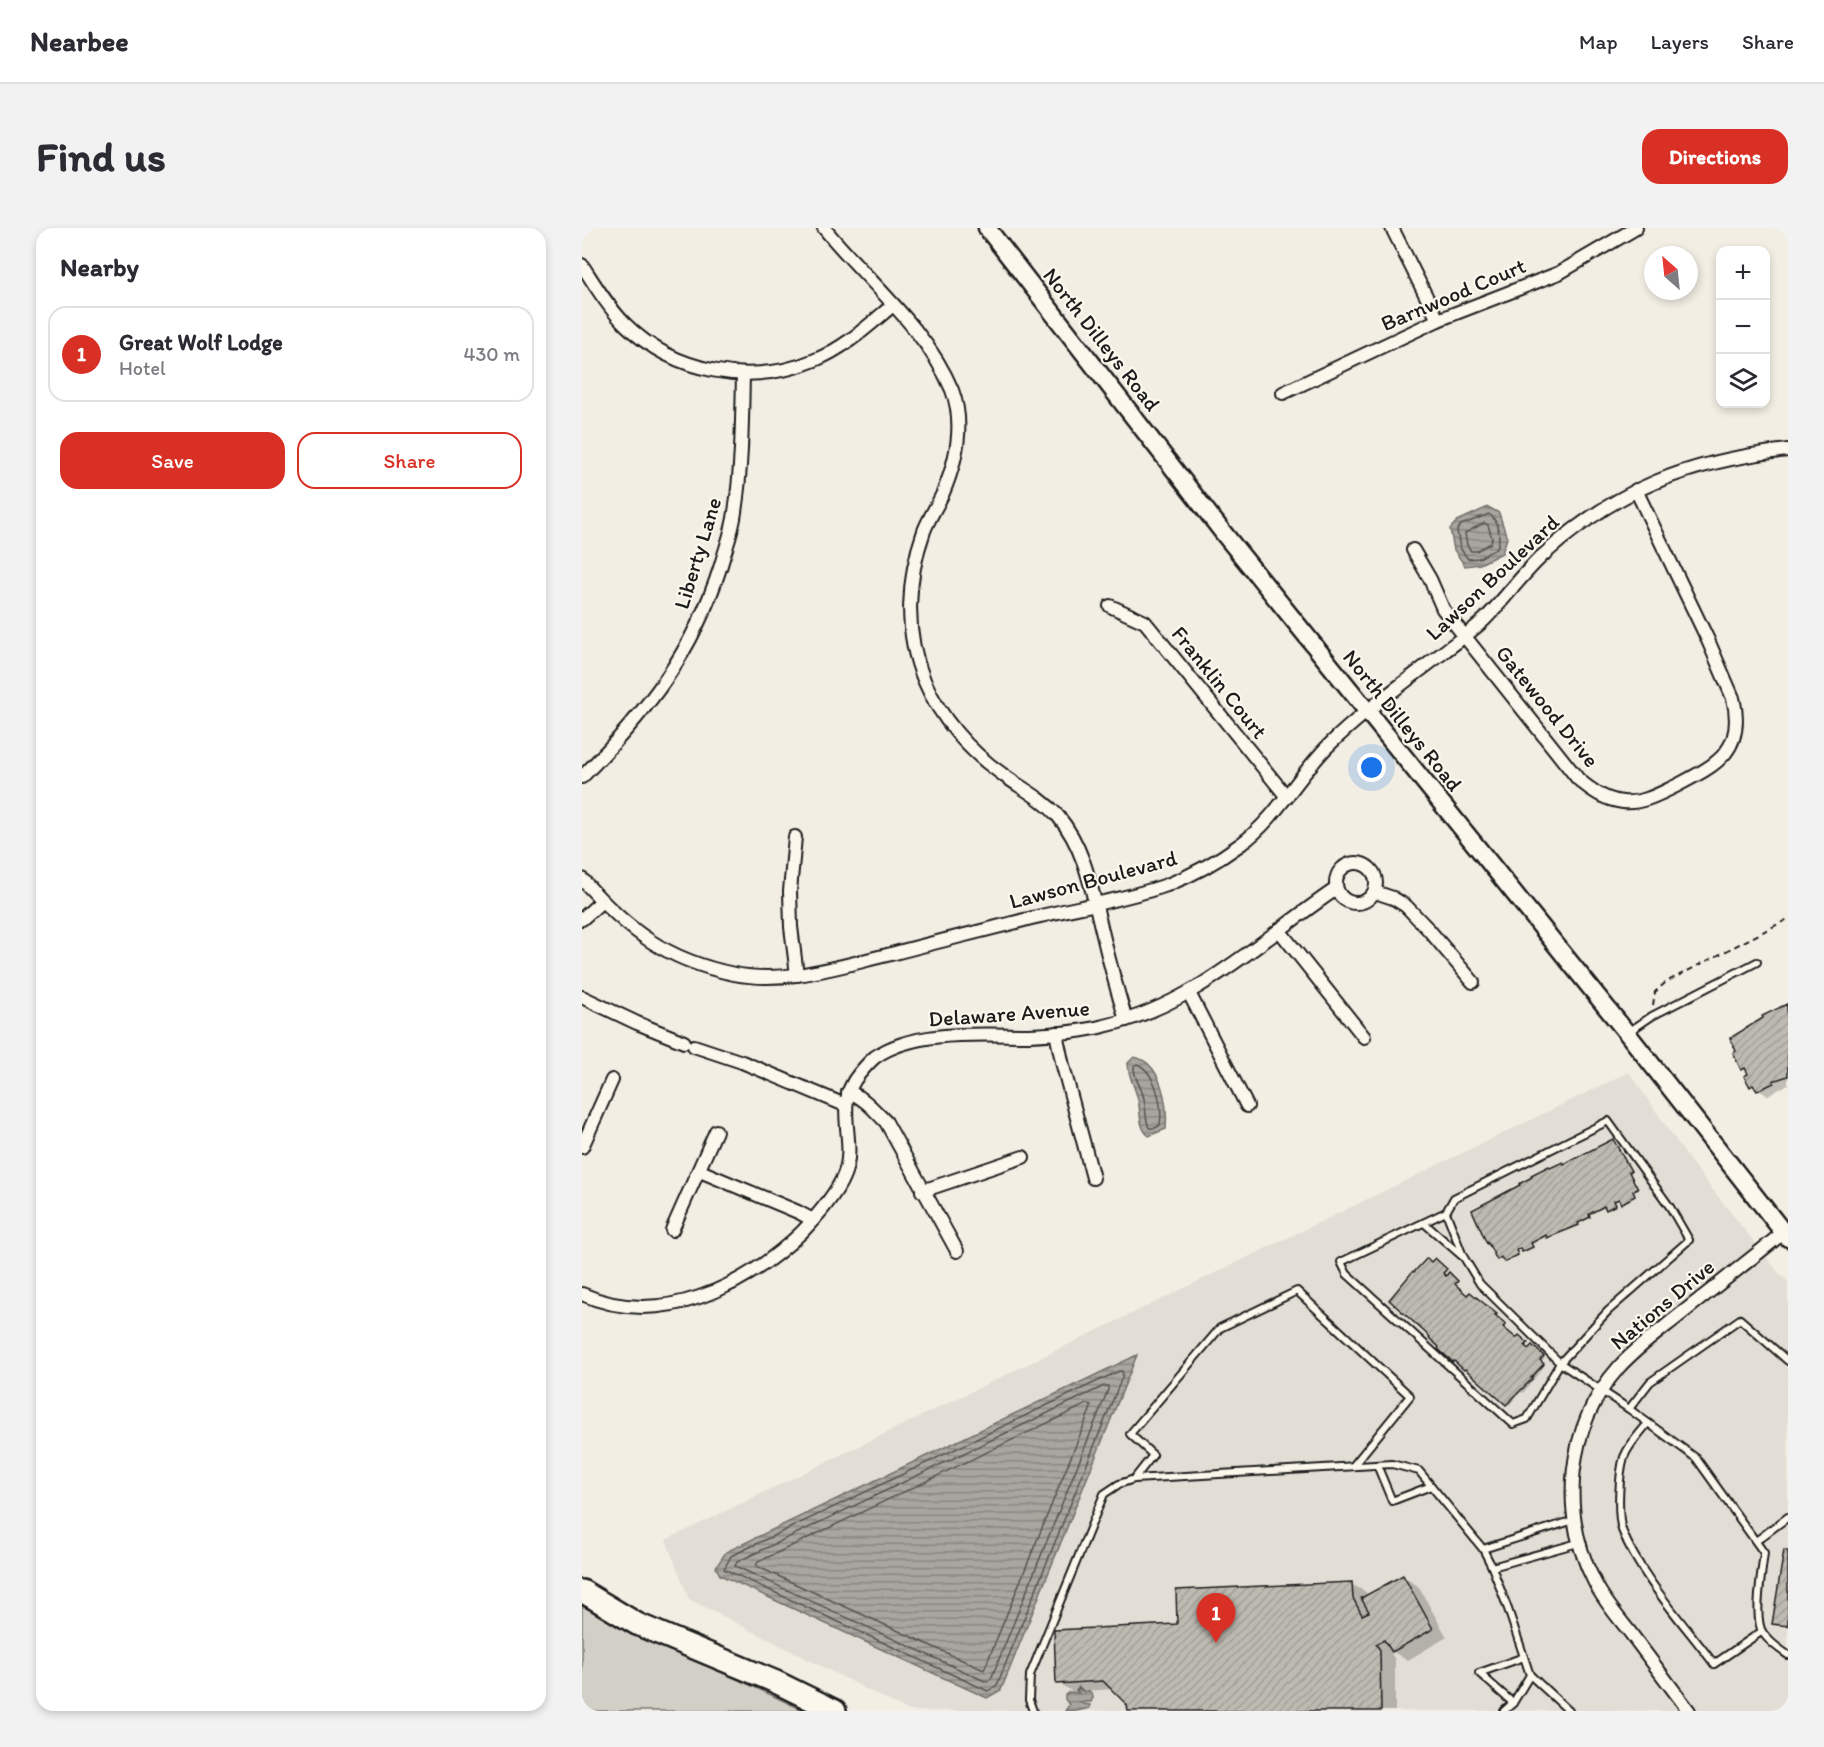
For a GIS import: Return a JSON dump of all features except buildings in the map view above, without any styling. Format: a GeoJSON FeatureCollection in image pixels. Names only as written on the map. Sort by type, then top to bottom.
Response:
{"type":"FeatureCollection","features":[{"type":"Feature","properties":{"kind":"highway"},"geometry":{"type":"LineString","coordinates":[[582,1592],[637,1624],[776,1682],[835,1711]]}},
{"type":"Feature","properties":{"kind":"street"},"geometry":{"type":"LineString","coordinates":[[824,228],[893,305],[937,360],[952,392],[957,410],[957,450],[951,473],[925,528],[913,572],[909,604],[914,647],[923,678],[951,726],[973,751],[1045,803],[1072,835],[1084,862],[1114,982],[1126,1020]]}},
{"type":"Feature","properties":{"kind":"street","name":"North Dilleys Road"},"geometry":{"type":"LineString","coordinates":[[987,228],[1225,535],[1787,1233]]}},
{"type":"Feature","properties":{"kind":"street"},"geometry":{"type":"LineString","coordinates":[[1392,228],[1438,320]]}},
{"type":"Feature","properties":{"kind":"street","name":"Barnwood Court"},"geometry":{"type":"LineString","coordinates":[[1283,393],[1438,320],[1560,273],[1612,233],[1636,228]]}},
{"type":"Feature","properties":{"kind":"street"},"geometry":{"type":"LineString","coordinates":[[582,266],[602,296],[625,324],[655,348],[696,367],[743,374],[795,367],[817,360],[848,341],[893,305]]}},
{"type":"Feature","properties":{"kind":"street","name":"Liberty Lane"},"geometry":{"type":"LineString","coordinates":[[582,777],[660,690],[688,644],[711,598],[735,514],[742,442],[743,374]]}},
{"type":"Feature","properties":{"kind":"street","name":"Lawson Boulevard"},"geometry":{"type":"LineString","coordinates":[[582,879],[637,934],[691,962],[735,974],[780,977],[820,972],[1033,918],[1095,905],[1167,885],[1223,857],[1261,827],[1328,746],[1483,620],[1541,558],[1571,531],[1602,509],[1636,490],[1702,464],[1751,454],[1788,450]]}},
{"type":"Feature","properties":{"kind":"street","name":"Gatewood Drive"},"geometry":{"type":"LineString","coordinates":[[1413,550],[1430,579],[1443,609],[1578,779],[1603,797],[1622,802],[1637,802],[1657,796],[1711,768],[1722,758],[1731,743],[1735,729],[1736,708],[1707,638],[1636,490]]}},
{"type":"Feature","properties":{"kind":"street","name":"Franklin Court"},"geometry":{"type":"LineString","coordinates":[[1110,606],[1145,622],[1287,797]]}},
{"type":"Feature","properties":{"kind":"street"},"geometry":{"type":"LineString","coordinates":[[795,837],[790,891],[797,975]]}},
{"type":"Feature","properties":{"kind":"street","name":"Delaware Avenue"},"geometry":{"type":"LineString","coordinates":[[582,1294],[620,1305],[648,1307],[678,1304],[698,1299],[730,1285],[766,1262],[813,1220],[844,1174],[848,1147],[845,1105],[848,1092],[852,1083],[876,1057],[889,1049],[915,1041],[958,1035],[1056,1033],[1104,1026],[1126,1020],[1162,1006],[1218,975],[1336,889],[1337,877],[1342,870],[1356,863],[1365,865],[1375,878],[1375,892]]}},
{"type":"Feature","properties":{"kind":"street"},"geometry":{"type":"LineString","coordinates":[[1336,889],[1344,899],[1352,902],[1364,902],[1375,892],[1393,898],[1406,906],[1473,981]]}},
{"type":"Feature","properties":{"kind":"street"},"geometry":{"type":"LineString","coordinates":[[582,919],[602,901]]}},
{"type":"Feature","properties":{"kind":"street"},"geometry":{"type":"LineString","coordinates":[[1279,930],[1364,1037]]}},
{"type":"Feature","properties":{"kind":"street"},"geometry":{"type":"LineString","coordinates":[[1188,993],[1247,1106]]}},
{"type":"Feature","properties":{"kind":"street"},"geometry":{"type":"LineString","coordinates":[[582,997],[637,1023],[742,1062],[845,1105]]}},
{"type":"Feature","properties":{"kind":"street"},"geometry":{"type":"LineString","coordinates":[[1056,1033],[1093,1178]]}},
{"type":"Feature","properties":{"kind":"street"},"geometry":{"type":"LineString","coordinates":[[582,1147],[612,1080]]}},
{"type":"Feature","properties":{"kind":"street"},"geometry":{"type":"LineString","coordinates":[[848,1092],[857,1095],[871,1106],[886,1122],[957,1251]]}},
{"type":"Feature","properties":{"kind":"street"},"geometry":{"type":"LineString","coordinates":[[672,1230],[716,1131]]}},
{"type":"Feature","properties":{"kind":"street"},"geometry":{"type":"LineString","coordinates":[[922,1191],[1023,1157]]}},
{"type":"Feature","properties":{"kind":"street"},"geometry":{"type":"LineString","coordinates":[[700,1171],[813,1220]]}},
{"type":"Feature","properties":{"kind":"street","name":"Nations Drive"},"geometry":{"type":"LineString","coordinates":[[1689,1711],[1606,1601],[1587,1566],[1578,1543],[1571,1502],[1577,1446],[1601,1391],[1618,1369],[1634,1353],[1787,1233]]}},
{"type":"Feature","properties":{"kind":"lane"},"geometry":{"type":"LineString","coordinates":[[1627,1033],[1652,1016],[1757,962]]}},
{"type":"Feature","properties":{"kind":"lane"},"geometry":{"type":"LineString","coordinates":[[1608,1121],[1670,1206],[1689,1240],[1608,1311],[1560,1363],[1527,1419],[1514,1424],[1347,1274],[1341,1262],[1446,1212],[1454,1198],[1608,1121]]}},
{"type":"Feature","properties":{"kind":"lane"},"geometry":{"type":"LineString","coordinates":[[1446,1212],[1463,1256],[1480,1284],[1560,1363],[1629,1409],[1696,1458],[1764,1553],[1758,1602],[1761,1632],[1788,1655]]}},
{"type":"Feature","properties":{"kind":"lane"},"geometry":{"type":"LineString","coordinates":[[1424,1223],[1463,1256]]}},
{"type":"Feature","properties":{"kind":"lane"},"geometry":{"type":"LineString","coordinates":[[1134,1479],[1153,1455],[1130,1434],[1220,1328],[1297,1291],[1410,1396],[1353,1466]]}},
{"type":"Feature","properties":{"kind":"lane"},"geometry":{"type":"LineString","coordinates":[[1629,1409],[1650,1382],[1740,1319],[1788,1361]]}},
{"type":"Feature","properties":{"kind":"lane"},"geometry":{"type":"LineString","coordinates":[[1648,1423],[1624,1456],[1619,1485],[1621,1528],[1640,1566],[1714,1664],[1761,1632]]}},
{"type":"Feature","properties":{"kind":"lane"},"geometry":{"type":"LineString","coordinates":[[1033,1711],[1029,1700],[1030,1675],[1104,1494],[1119,1484],[1134,1479],[1392,1464],[1419,1471],[1483,1549],[1492,1567],[1530,1675],[1569,1711]]}},
{"type":"Feature","properties":{"kind":"lane"},"geometry":{"type":"LineString","coordinates":[[1377,1465],[1392,1501],[1431,1486]]}},
{"type":"Feature","properties":{"kind":"lane"},"geometry":{"type":"LineString","coordinates":[[1756,1541],[1788,1517]]}},
{"type":"Feature","properties":{"kind":"lane"},"geometry":{"type":"LineString","coordinates":[[1483,1549],[1574,1520]]}},
{"type":"Feature","properties":{"kind":"lane"},"geometry":{"type":"LineString","coordinates":[[1492,1567],[1578,1543]]}},
{"type":"Feature","properties":{"kind":"lane"},"geometry":{"type":"LineString","coordinates":[[1513,1703],[1479,1673],[1524,1657]]}},
{"type":"Feature","properties":{"kind":"lane"},"geometry":{"type":"LineString","coordinates":[[1504,1711],[1513,1703],[1530,1675]]}},
{"type":"Feature","properties":{"kind":"path"},"geometry":{"type":"LineString","coordinates":[[1652,1016],[1655,992],[1666,982],[1788,919]]}},
{"type":"Feature","properties":{"kind":"shaded area"},"geometry":{"type":"Polygon","coordinates":[[[1629,1072],[1690,1161],[1788,1282],[1788,1711],[909,1711],[689,1599],[666,1540],[1629,1072]]]}},
{"type":"Feature","properties":{"kind":"shaded area"},"geometry":{"type":"Polygon","coordinates":[[[582,1606],[805,1711],[582,1711],[582,1606]]]}},
{"type":"Feature","properties":{"kind":"water"},"geometry":{"type":"Polygon","coordinates":[[[1488,507],[1499,513],[1507,538],[1502,553],[1480,564],[1465,566],[1454,550],[1450,529],[1457,521],[1488,507]]]}},
{"type":"Feature","properties":{"kind":"water"},"geometry":{"type":"Polygon","coordinates":[[[1134,1057],[1151,1067],[1157,1076],[1164,1097],[1166,1129],[1149,1136],[1141,1124],[1138,1100],[1129,1073],[1128,1063],[1134,1057]]]}},
{"type":"Feature","properties":{"kind":"water"},"geometry":{"type":"Polygon","coordinates":[[[1137,1355],[1001,1690],[987,1698],[720,1575],[716,1567],[726,1552],[1137,1355]]]}},
{"type":"Feature","properties":{"kind":"water"},"geometry":{"type":"Polygon","coordinates":[[[1079,1687],[1084,1692],[1092,1693],[1091,1702],[1080,1702],[1090,1705],[1090,1708],[1065,1711],[1069,1705],[1065,1695],[1069,1692],[1079,1693],[1076,1690],[1079,1687]]]}},
{"type":"Feature","properties":{"kind":"place","name":"Great Wolf Lodge"},"geometry":{"type":"Point","coordinates":[1216,1643]}}]}
